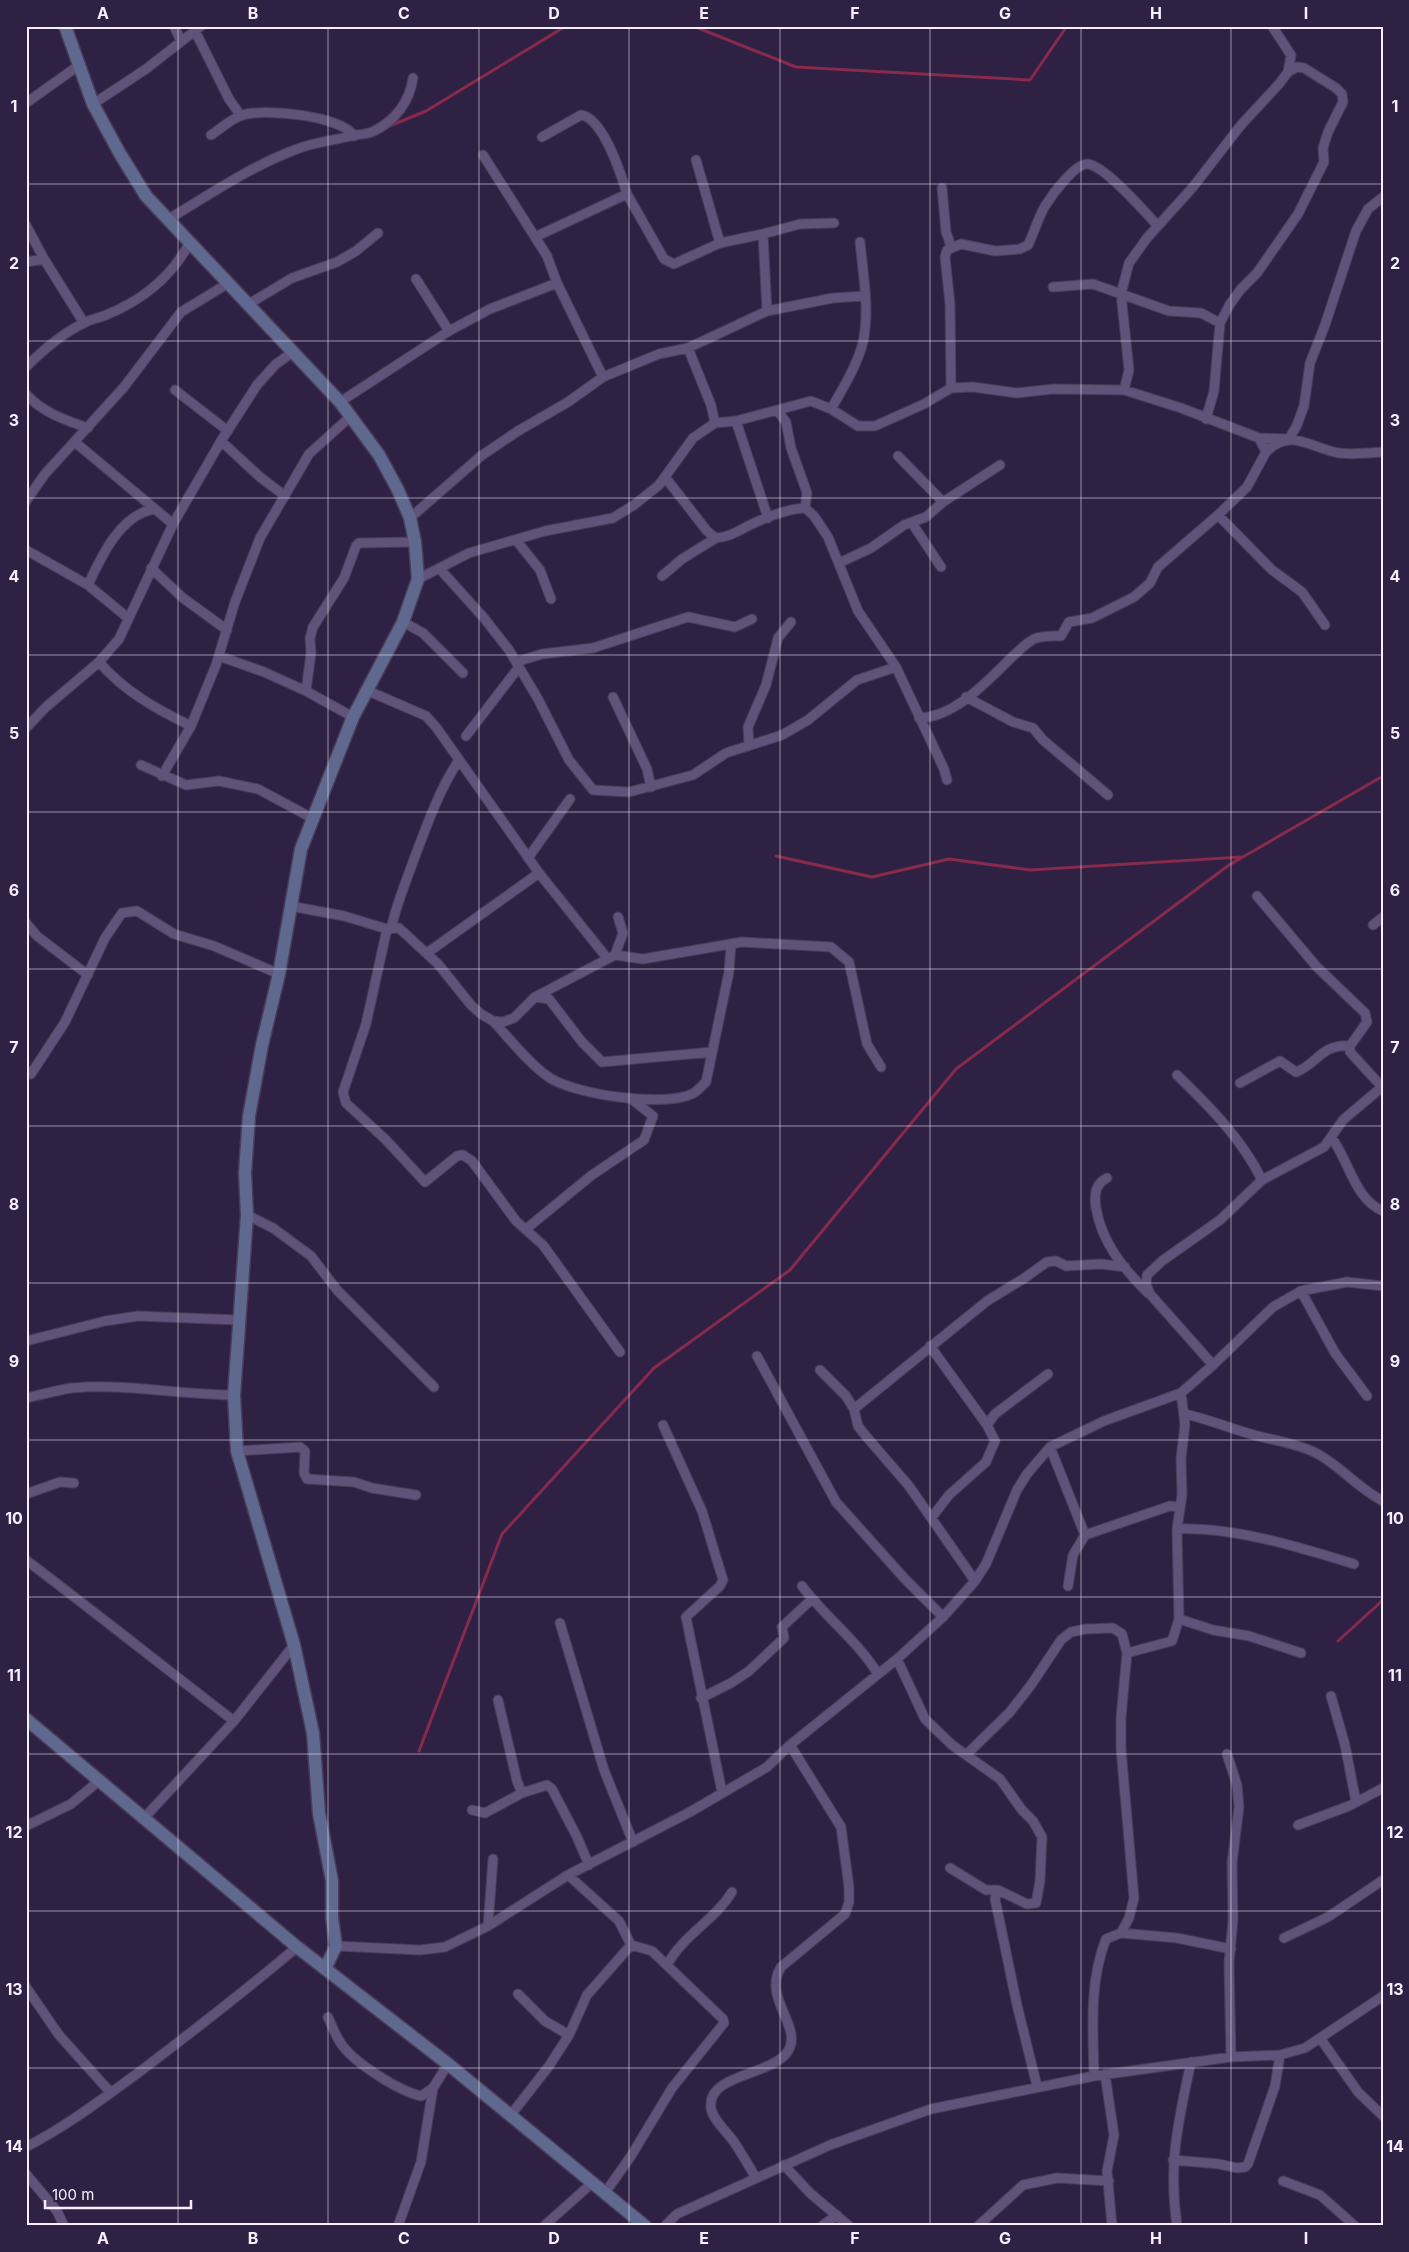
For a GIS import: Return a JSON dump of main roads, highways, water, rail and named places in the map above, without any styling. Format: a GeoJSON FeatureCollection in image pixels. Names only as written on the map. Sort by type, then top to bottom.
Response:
{"type":"FeatureCollection","features":[{"type":"Feature","properties":{"kind":"waterway"},"geometry":{"type":"LineString","coordinates":[[387,127],[426,111],[566,26]]}},
{"type":"Feature","properties":{"kind":"waterway"},"geometry":{"type":"LineString","coordinates":[[693,26],[796,67],[1030,80],[1067,26]]}},
{"type":"Feature","properties":{"kind":"waterway"},"geometry":{"type":"LineString","coordinates":[[419,1751],[502,1534],[654,1368],[790,1270],[956,1069],[1229,865],[1383,776]]}},
{"type":"Feature","properties":{"kind":"waterway"},"geometry":{"type":"LineString","coordinates":[[776,856],[872,877],[949,859],[1030,870],[1242,857]]}},
{"type":"Feature","properties":{"kind":"waterway"},"geometry":{"type":"LineString","coordinates":[[1338,1641],[1383,1600]]}}]}
